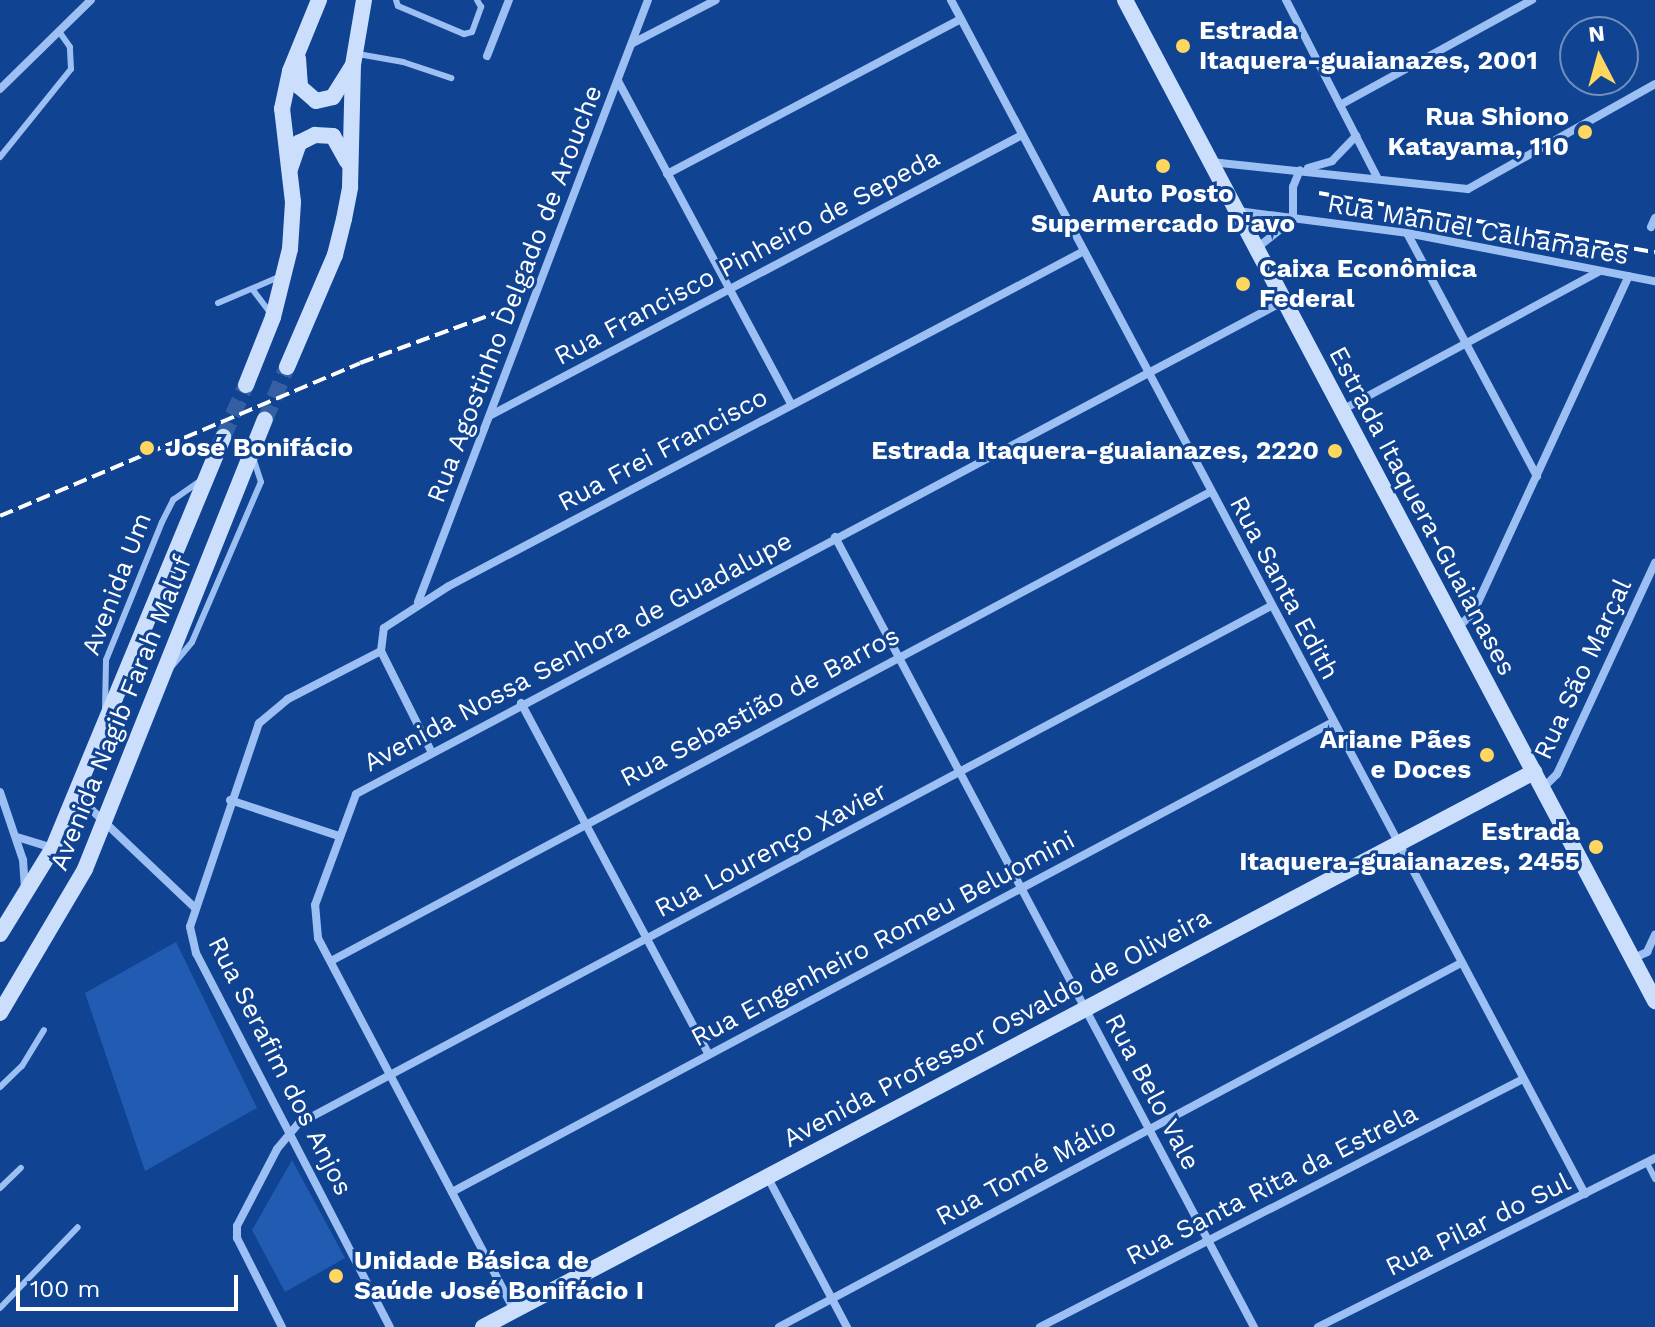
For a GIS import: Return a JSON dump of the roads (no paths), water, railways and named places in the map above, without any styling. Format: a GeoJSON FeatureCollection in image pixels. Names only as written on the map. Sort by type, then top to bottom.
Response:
{"type":"FeatureCollection","features":[{"type":"Feature","properties":{"kind":"main road"},"geometry":{"type":"LineString","coordinates":[[246,385],[286,274],[293,228],[282,109],[299,44],[319,0]]}},
{"type":"Feature","properties":{"kind":"main road"},"geometry":{"type":"LineString","coordinates":[[287,367],[335,255],[350,187],[354,59],[364,0]]}},
{"type":"Feature","properties":{"kind":"main road","name":"Estrada Itaquera-Guaianases"},"geometry":{"type":"LineString","coordinates":[[1125,0],[1655,1001]]}},
{"type":"Feature","properties":{"kind":"main road"},"geometry":{"type":"LineString","coordinates":[[299,44],[300,87],[308,98],[333,97],[354,59]]}},
{"type":"Feature","properties":{"kind":"main road"},"geometry":{"type":"LineString","coordinates":[[289,170],[299,143],[315,135],[333,136],[349,165]]}},
{"type":"Feature","properties":{"kind":"main road","name":"Avenida Nagib Farah Maluf"},"geometry":{"type":"LineString","coordinates":[[0,1013],[63,914],[106,819],[265,420]]}},
{"type":"Feature","properties":{"kind":"main road","name":"Avenida Nagib Farah Maluf"},"geometry":{"type":"LineString","coordinates":[[0,934],[53,848],[223,437]]}},
{"type":"Feature","properties":{"kind":"main road","name":"Avenida Professor Osvaldo de Oliveira"},"geometry":{"type":"LineString","coordinates":[[495,1324],[514,1311],[1534,772]]}},
{"type":"Feature","properties":{"kind":"street"},"geometry":{"type":"LineString","coordinates":[[0,89],[91,0]]}},
{"type":"Feature","properties":{"kind":"street"},"geometry":{"type":"LineString","coordinates":[[487,56],[509,0]]}},
{"type":"Feature","properties":{"kind":"street","name":"Rua Agostinho Delgado de Arouche"},"geometry":{"type":"LineString","coordinates":[[418,603],[648,0]]}},
{"type":"Feature","properties":{"kind":"street"},"geometry":{"type":"LineString","coordinates":[[632,43],[716,0]]}},
{"type":"Feature","properties":{"kind":"street","name":"Rua Santa Edith"},"geometry":{"type":"LineString","coordinates":[[951,0],[1585,1194]]}},
{"type":"Feature","properties":{"kind":"street"},"geometry":{"type":"LineString","coordinates":[[1286,0],[1377,177]]}},
{"type":"Feature","properties":{"kind":"street"},"geometry":{"type":"LineString","coordinates":[[1340,105],[1532,0]]}},
{"type":"Feature","properties":{"kind":"street"},"geometry":{"type":"LineString","coordinates":[[667,174],[961,19]]}},
{"type":"Feature","properties":{"kind":"street"},"geometry":{"type":"LineString","coordinates":[[618,81],[791,404]]}},
{"type":"Feature","properties":{"kind":"street"},"geometry":{"type":"LineString","coordinates":[[1211,162],[1377,177],[1459,190],[1479,186],[1655,84]]}},
{"type":"Feature","properties":{"kind":"street","name":"Rua Francisco Pinheiro de Sepeda"},"geometry":{"type":"LineString","coordinates":[[490,415],[1022,135]]}},
{"type":"Feature","properties":{"kind":"street"},"geometry":{"type":"LineString","coordinates":[[1300,170],[1332,161],[1356,136]]}},
{"type":"Feature","properties":{"kind":"street"},"geometry":{"type":"LineString","coordinates":[[1293,219],[1293,187],[1300,170]]}},
{"type":"Feature","properties":{"kind":"street","name":"Rua Manuel Calhamares"},"geometry":{"type":"LineString","coordinates":[[1237,211],[1407,233],[1655,281]]}},
{"type":"Feature","properties":{"kind":"street","name":"Rua Manuel Calhamares"},"geometry":{"type":"LineString","coordinates":[[1257,248],[1293,219]]}},
{"type":"Feature","properties":{"kind":"street"},"geometry":{"type":"LineString","coordinates":[[1407,233],[1537,476]]}},
{"type":"Feature","properties":{"kind":"street","name":"Rua Frei Francisco"},"geometry":{"type":"LineString","coordinates":[[381,651],[384,628],[418,603],[1084,251]]}},
{"type":"Feature","properties":{"kind":"street"},"geometry":{"type":"LineString","coordinates":[[1342,410],[1600,270]]}},
{"type":"Feature","properties":{"kind":"street"},"geometry":{"type":"LineString","coordinates":[[1457,628],[1473,613],[1629,276]]}},
{"type":"Feature","properties":{"kind":"street","name":"Avenida Nossa Senhora de Guadalupe"},"geometry":{"type":"LineString","coordinates":[[514,1311],[331,961],[314,922],[339,836],[356,794],[521,703],[1284,301]]}},
{"type":"Feature","properties":{"kind":"street","name":"Rua Sebastião de Barros"},"geometry":{"type":"LineString","coordinates":[[331,961],[586,822],[1210,492]]}},
{"type":"Feature","properties":{"kind":"street","name":"Rua Belo Vale"},"geometry":{"type":"LineString","coordinates":[[835,537],[1254,1327]]}},
{"type":"Feature","properties":{"kind":"street","name":"Rua São Marçal"},"geometry":{"type":"LineString","coordinates":[[1542,789],[1557,774],[1655,563]]}},
{"type":"Feature","properties":{"kind":"street","name":"Rua Lourenço Xavier"},"geometry":{"type":"LineString","coordinates":[[290,1131],[1271,606]]}},
{"type":"Feature","properties":{"kind":"street"},"geometry":{"type":"LineString","coordinates":[[381,651],[431,751]]}},
{"type":"Feature","properties":{"kind":"street","name":"Rua Serafim dos Anjos"},"geometry":{"type":"LineString","coordinates":[[381,651],[270,711],[255,733],[230,800],[190,927],[196,953],[390,1327]]}},
{"type":"Feature","properties":{"kind":"street"},"geometry":{"type":"LineString","coordinates":[[521,703],[708,1053]]}},
{"type":"Feature","properties":{"kind":"street","name":"Rua Engenheiro Romeu Beluomini"},"geometry":{"type":"LineString","coordinates":[[452,1192],[1333,722]]}},
{"type":"Feature","properties":{"kind":"street"},"geometry":{"type":"LineString","coordinates":[[0,792],[17,837],[25,894]]}},
{"type":"Feature","properties":{"kind":"street"},"geometry":{"type":"LineString","coordinates":[[76,795],[106,819],[195,908]]}},
{"type":"Feature","properties":{"kind":"street"},"geometry":{"type":"LineString","coordinates":[[230,800],[339,836]]}},
{"type":"Feature","properties":{"kind":"street"},"geometry":{"type":"LineString","coordinates":[[17,837],[53,848]]}},
{"type":"Feature","properties":{"kind":"street"},"geometry":{"type":"LineString","coordinates":[[1632,959],[1647,952],[1655,935]]}},
{"type":"Feature","properties":{"kind":"street","name":"Rua Tomé Málio"},"geometry":{"type":"LineString","coordinates":[[779,1327],[1461,963]]}},
{"type":"Feature","properties":{"kind":"street","name":"Rua Santa Rita da Estrela"},"geometry":{"type":"LineString","coordinates":[[1040,1327],[1523,1079]]}},
{"type":"Feature","properties":{"kind":"street"},"geometry":{"type":"LineString","coordinates":[[282,1327],[237,1238],[237,1226],[290,1131]]}},
{"type":"Feature","properties":{"kind":"street","name":"Rua Pilar do Sul"},"geometry":{"type":"LineString","coordinates":[[1318,1327],[1651,1160]]}},
{"type":"Feature","properties":{"kind":"street"},"geometry":{"type":"LineString","coordinates":[[768,1178],[847,1327]]}},
{"type":"Feature","properties":{"kind":"lane"},"geometry":{"type":"LineString","coordinates":[[396,0],[398,6],[464,34],[472,32],[481,7],[477,0]]}},
{"type":"Feature","properties":{"kind":"lane"},"geometry":{"type":"LineString","coordinates":[[0,157],[71,69],[70,47],[59,31]]}},
{"type":"Feature","properties":{"kind":"lane"},"geometry":{"type":"LineString","coordinates":[[354,59],[403,62],[451,78]]}},
{"type":"Feature","properties":{"kind":"lane"},"geometry":{"type":"LineString","coordinates":[[218,303],[286,274]]}},
{"type":"Feature","properties":{"kind":"lane"},"geometry":{"type":"LineString","coordinates":[[253,290],[273,317]]}},
{"type":"Feature","properties":{"kind":"lane","name":"Avenida Um"},"geometry":{"type":"LineString","coordinates":[[105,726],[104,672],[111,647],[168,508],[207,477]]}},
{"type":"Feature","properties":{"kind":"lane"},"geometry":{"type":"LineString","coordinates":[[0,1087],[22,1066],[44,1030]]}},
{"type":"Feature","properties":{"kind":"lane"},"geometry":{"type":"LineString","coordinates":[[1651,1160],[1655,1179]]}},
{"type":"Feature","properties":{"kind":"lane"},"geometry":{"type":"LineString","coordinates":[[0,1188],[21,1168]]}},
{"type":"Feature","properties":{"kind":"lane"},"geometry":{"type":"LineString","coordinates":[[0,1308],[78,1227]]}},
{"type":"Feature","properties":{"kind":"tunnel"},"geometry":{"type":"LineString","coordinates":[[265,420],[287,367]]}},
{"type":"Feature","properties":{"kind":"tunnel"},"geometry":{"type":"LineString","coordinates":[[223,437],[246,385]]}},
{"type":"Feature","properties":{"kind":"railway"},"geometry":{"type":"LineString","coordinates":[[1319,193],[1655,252]]}},
{"type":"Feature","properties":{"kind":"railway"},"geometry":{"type":"LineString","coordinates":[[0,516],[360,363],[496,313]]}},
{"type":"Feature","properties":{"kind":"place","name":"Estrada Itaquera-guaianazes, 2001"},"geometry":{"type":"Point","coordinates":[1183,46]}},
{"type":"Feature","properties":{"kind":"place","name":"Rua Shiono Katayama, 110"},"geometry":{"type":"Point","coordinates":[1585,132]}},
{"type":"Feature","properties":{"kind":"place","name":"Auto Posto Supermercado D'avo"},"geometry":{"type":"Point","coordinates":[1163,166]}},
{"type":"Feature","properties":{"kind":"place","name":"Caixa Econômica Federal"},"geometry":{"type":"Point","coordinates":[1243,284]}},
{"type":"Feature","properties":{"kind":"place","name":"José Bonifácio"},"geometry":{"type":"Point","coordinates":[147,448]}},
{"type":"Feature","properties":{"kind":"place","name":"Estrada Itaquera-guaianazes, 2220"},"geometry":{"type":"Point","coordinates":[1335,451]}},
{"type":"Feature","properties":{"kind":"place","name":"Ariane Pães e Doces"},"geometry":{"type":"Point","coordinates":[1487,755]}},
{"type":"Feature","properties":{"kind":"place","name":"Estrada Itaquera-guaianazes, 2455"},"geometry":{"type":"Point","coordinates":[1596,847]}},
{"type":"Feature","properties":{"kind":"place","name":"Unidade Básica de Saúde José Bonifácio I"},"geometry":{"type":"Point","coordinates":[336,1276]}}]}
